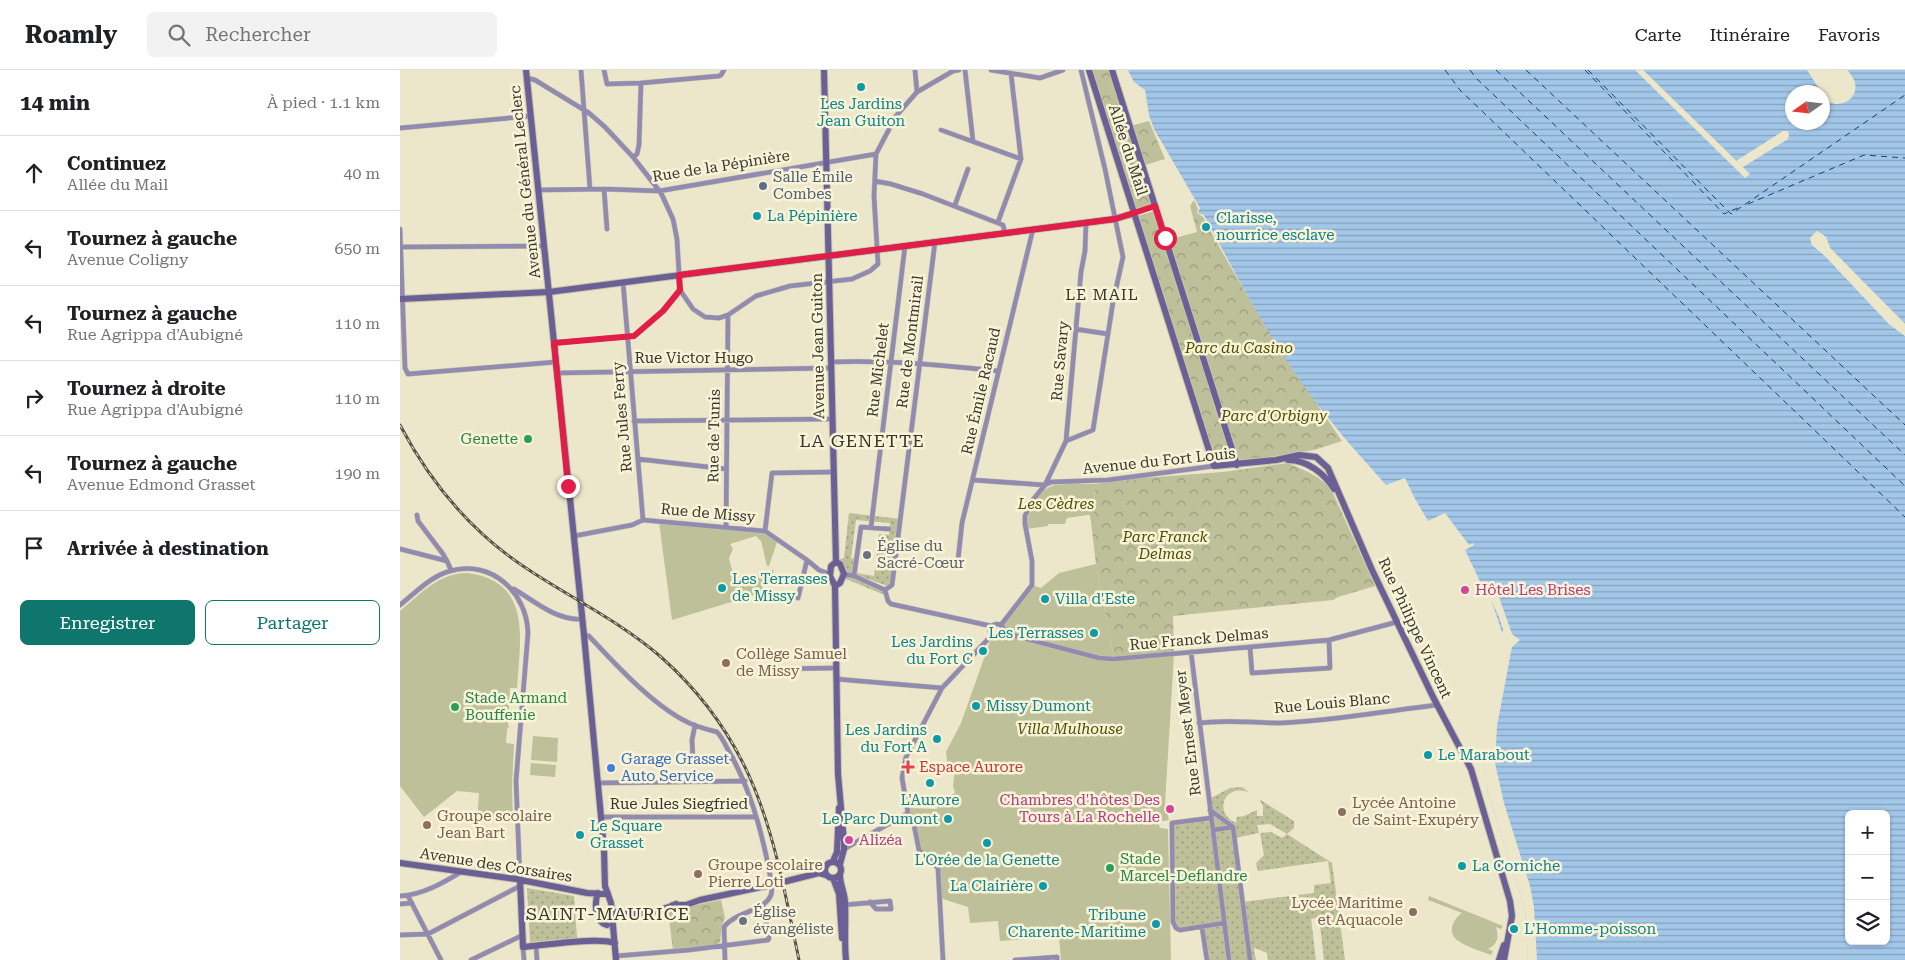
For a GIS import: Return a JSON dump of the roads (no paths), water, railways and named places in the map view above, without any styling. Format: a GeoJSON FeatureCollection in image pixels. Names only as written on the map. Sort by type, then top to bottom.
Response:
{"type":"FeatureCollection","features":[{"type":"Feature","properties":{"kind":"street","name":"Avenue du Général Leclerc"},"geometry":{"type":"LineString","coordinates":[[526,70],[598,783],[606,871],[605,886],[601,895]]}},
{"type":"Feature","properties":{"kind":"street"},"geometry":{"type":"LineString","coordinates":[[581,70],[590,189]]}},
{"type":"Feature","properties":{"kind":"street"},"geometry":{"type":"LineString","coordinates":[[604,70],[607,84],[719,76],[724,70]]}},
{"type":"Feature","properties":{"kind":"street","name":"Avenue Jean Guiton"},"geometry":{"type":"LineString","coordinates":[[824,70],[836,562]]}},
{"type":"Feature","properties":{"kind":"street"},"geometry":{"type":"LineString","coordinates":[[915,70],[917,92]]}},
{"type":"Feature","properties":{"kind":"street"},"geometry":{"type":"LineString","coordinates":[[527,78],[535,80],[584,110],[605,127],[633,158],[659,191],[668,205],[673,218],[677,238],[680,290],[693,308],[705,317],[719,318],[728,315],[751,299],[763,294],[790,286],[852,279],[870,271],[878,264],[875,182],[876,154],[896,116],[917,92],[953,71],[959,70]]}},
{"type":"Feature","properties":{"kind":"street"},"geometry":{"type":"LineString","coordinates":[[965,70],[973,141]]}},
{"type":"Feature","properties":{"kind":"street"},"geometry":{"type":"LineString","coordinates":[[991,70],[1040,78],[1063,70]]}},
{"type":"Feature","properties":{"kind":"street"},"geometry":{"type":"LineString","coordinates":[[1027,70],[1030,77]]}},
{"type":"Feature","properties":{"kind":"street"},"geometry":{"type":"LineString","coordinates":[[1001,625],[1032,585],[1032,561],[1025,516],[1032,501],[1045,485],[1066,441],[1093,430],[1099,378],[1112,302],[1123,257],[1081,70]]}},
{"type":"Feature","properties":{"kind":"street","name":"Allée du Mail"},"geometry":{"type":"LineString","coordinates":[[1089,70],[1214,466]]}},
{"type":"Feature","properties":{"kind":"street","name":"Allée du Mail"},"geometry":{"type":"LineString","coordinates":[[1112,70],[1237,465]]}},
{"type":"Feature","properties":{"kind":"street"},"geometry":{"type":"LineString","coordinates":[[998,222],[1021,159],[1011,74]]}},
{"type":"Feature","properties":{"kind":"street"},"geometry":{"type":"LineString","coordinates":[[633,158],[637,154],[640,145],[641,83]]}},
{"type":"Feature","properties":{"kind":"street"},"geometry":{"type":"LineString","coordinates":[[400,128],[531,116]]}},
{"type":"Feature","properties":{"kind":"street"},"geometry":{"type":"LineString","coordinates":[[941,130],[1021,159]]}},
{"type":"Feature","properties":{"kind":"street","name":"Rue de la Pépinière"},"geometry":{"type":"LineString","coordinates":[[538,190],[604,189],[659,191],[876,154]]}},
{"type":"Feature","properties":{"kind":"street"},"geometry":{"type":"LineString","coordinates":[[955,205],[968,169]]}},
{"type":"Feature","properties":{"kind":"street"},"geometry":{"type":"LineString","coordinates":[[875,182],[892,184],[955,205],[1004,225],[1005,233]]}},
{"type":"Feature","properties":{"kind":"street"},"geometry":{"type":"LineString","coordinates":[[604,189],[607,229]]}},
{"type":"Feature","properties":{"kind":"street"},"geometry":{"type":"LineString","coordinates":[[402,299],[549,292],[1115,219],[1155,206]]}},
{"type":"Feature","properties":{"kind":"street","name":"Rue Savary"},"geometry":{"type":"LineString","coordinates":[[1066,441],[1075,329],[1085,251],[1086,223]]}},
{"type":"Feature","properties":{"kind":"street"},"geometry":{"type":"LineString","coordinates":[[400,229],[405,368],[408,374],[556,362]]}},
{"type":"Feature","properties":{"kind":"street","name":"Rue Émile Racaud"},"geometry":{"type":"LineString","coordinates":[[958,560],[962,523],[1033,229]]}},
{"type":"Feature","properties":{"kind":"street","name":"Rue de Montmirail"},"geometry":{"type":"LineString","coordinates":[[885,590],[892,585],[935,242]]}},
{"type":"Feature","properties":{"kind":"street"},"geometry":{"type":"LineString","coordinates":[[400,247],[544,246]]}},
{"type":"Feature","properties":{"kind":"street","name":"Rue Michelet"},"geometry":{"type":"LineString","coordinates":[[872,527],[905,246]]}},
{"type":"Feature","properties":{"kind":"street","name":"Rue Jules Ferry"},"geometry":{"type":"LineString","coordinates":[[623,282],[643,520]]}},
{"type":"Feature","properties":{"kind":"street"},"geometry":{"type":"LineString","coordinates":[[554,343],[634,336],[663,311],[680,290]]}},
{"type":"Feature","properties":{"kind":"street","name":"Rue de Tunis"},"geometry":{"type":"LineString","coordinates":[[726,527],[728,315]]}},
{"type":"Feature","properties":{"kind":"street"},"geometry":{"type":"LineString","coordinates":[[1075,329],[1108,334]]}},
{"type":"Feature","properties":{"kind":"street","name":"Rue Victor Hugo"},"geometry":{"type":"LineString","coordinates":[[557,374],[630,371],[728,371],[831,365],[862,360],[920,363],[998,371]]}},
{"type":"Feature","properties":{"kind":"street"},"geometry":{"type":"LineString","coordinates":[[634,422],[832,419]]}},
{"type":"Feature","properties":{"kind":"street","name":"Rue Philippe Vincent"},"geometry":{"type":"LineString","coordinates":[[1276,460],[1298,455],[1316,457],[1328,468],[1397,622],[1467,762],[1489,827],[1507,890],[1511,910],[1510,927]]}},
{"type":"Feature","properties":{"kind":"street"},"geometry":{"type":"LineString","coordinates":[[638,459],[726,469]]}},
{"type":"Feature","properties":{"kind":"street","name":"Avenue du Fort Louis"},"geometry":{"type":"LineString","coordinates":[[973,480],[1045,485],[1051,482],[1108,480],[1276,460]]}},
{"type":"Feature","properties":{"kind":"street","name":"Rue Philippe Vincent"},"geometry":{"type":"LineString","coordinates":[[1276,460],[1298,461],[1311,466],[1328,480],[1343,503]]}},
{"type":"Feature","properties":{"kind":"street"},"geometry":{"type":"LineString","coordinates":[[765,531],[772,473],[833,472]]}},
{"type":"Feature","properties":{"kind":"street"},"geometry":{"type":"LineString","coordinates":[[418,515],[418,521],[444,554],[451,570]]}},
{"type":"Feature","properties":{"kind":"street","name":"Rue de Missy"},"geometry":{"type":"LineString","coordinates":[[574,536],[632,525],[643,520],[765,531],[808,560],[819,570],[830,574]]}},
{"type":"Feature","properties":{"kind":"street"},"geometry":{"type":"LineString","coordinates":[[854,576],[860,529],[863,526],[889,529]]}},
{"type":"Feature","properties":{"kind":"street"},"geometry":{"type":"LineString","coordinates":[[400,549],[446,561]]}},
{"type":"Feature","properties":{"kind":"street"},"geometry":{"type":"LineString","coordinates":[[798,598],[808,560]]}},
{"type":"Feature","properties":{"kind":"street"},"geometry":{"type":"LineString","coordinates":[[835,586],[840,583],[844,574],[840,564],[836,562],[831,566],[830,574],[835,586],[840,804],[844,849]]}},
{"type":"Feature","properties":{"kind":"street"},"geometry":{"type":"LineString","coordinates":[[400,605],[436,577],[451,570],[467,568],[481,571],[500,579],[562,617],[572,620],[582,619]]}},
{"type":"Feature","properties":{"kind":"street"},"geometry":{"type":"LineString","coordinates":[[844,574],[854,576],[885,590],[888,601],[891,604],[991,626],[997,623],[1004,628],[1004,632],[998,638],[991,636]]}},
{"type":"Feature","properties":{"kind":"street"},"geometry":{"type":"LineString","coordinates":[[512,588],[526,617],[528,633],[516,781],[524,960]]}},
{"type":"Feature","properties":{"kind":"street"},"geometry":{"type":"LineString","coordinates":[[522,606],[531,599]]}},
{"type":"Feature","properties":{"kind":"street","name":"Rue Franck Delmas"},"geometry":{"type":"LineString","coordinates":[[1004,632],[1099,658],[1114,659],[1329,640],[1397,622]]}},
{"type":"Feature","properties":{"kind":"street"},"geometry":{"type":"LineString","coordinates":[[991,626],[989,630],[991,636]]}},
{"type":"Feature","properties":{"kind":"street"},"geometry":{"type":"LineString","coordinates":[[584,635],[589,636],[613,662],[660,704],[695,726],[717,732],[745,781],[774,884],[769,898],[763,905],[728,921],[723,929],[725,960]]}},
{"type":"Feature","properties":{"kind":"street"},"geometry":{"type":"LineString","coordinates":[[943,960],[938,868],[919,850],[915,829],[908,813],[902,778],[905,761],[942,688],[991,636]]}},
{"type":"Feature","properties":{"kind":"street"},"geometry":{"type":"LineString","coordinates":[[1250,647],[1252,673],[1330,668],[1329,640]]}},
{"type":"Feature","properties":{"kind":"street","name":"Rue Ernest Meyer"},"geometry":{"type":"LineString","coordinates":[[1191,652],[1229,960]]}},
{"type":"Feature","properties":{"kind":"street"},"geometry":{"type":"LineString","coordinates":[[768,669],[836,668]]}},
{"type":"Feature","properties":{"kind":"street"},"geometry":{"type":"LineString","coordinates":[[836,679],[942,688]]}},
{"type":"Feature","properties":{"kind":"street","name":"Rue Louis Blanc"},"geometry":{"type":"LineString","coordinates":[[1200,723],[1221,720],[1279,723],[1437,705]]}},
{"type":"Feature","properties":{"kind":"street"},"geometry":{"type":"LineString","coordinates":[[695,726],[692,740],[693,761],[726,761],[732,758]]}},
{"type":"Feature","properties":{"kind":"street"},"geometry":{"type":"LineString","coordinates":[[598,783],[745,781]]}},
{"type":"Feature","properties":{"kind":"street"},"geometry":{"type":"LineString","coordinates":[[840,804],[837,816],[836,863],[842,870],[840,875],[846,960]]}},
{"type":"Feature","properties":{"kind":"street"},"geometry":{"type":"LineString","coordinates":[[1210,810],[1233,828],[1250,960]]}},
{"type":"Feature","properties":{"kind":"street"},"geometry":{"type":"LineString","coordinates":[[807,875],[826,865],[836,863],[844,849],[908,813]]}},
{"type":"Feature","properties":{"kind":"street","name":"Rue Jules Siegfried"},"geometry":{"type":"LineString","coordinates":[[601,817],[756,817]]}},
{"type":"Feature","properties":{"kind":"street"},"geometry":{"type":"LineString","coordinates":[[1211,818],[1172,823],[1173,922],[1176,928],[1180,930],[1224,923]]}},
{"type":"Feature","properties":{"kind":"street"},"geometry":{"type":"LineString","coordinates":[[1212,830],[1233,828]]}},
{"type":"Feature","properties":{"kind":"street","name":"Avenue des Corsaires"},"geometry":{"type":"LineString","coordinates":[[400,863],[445,868],[520,883],[601,895]]}},
{"type":"Feature","properties":{"kind":"street"},"geometry":{"type":"LineString","coordinates":[[826,865],[826,875]]}},
{"type":"Feature","properties":{"kind":"street"},"geometry":{"type":"LineString","coordinates":[[445,868],[448,880]]}},
{"type":"Feature","properties":{"kind":"street"},"geometry":{"type":"LineString","coordinates":[[400,896],[408,896],[448,880],[462,871]]}},
{"type":"Feature","properties":{"kind":"street"},"geometry":{"type":"LineString","coordinates":[[601,895],[598,919],[603,924],[610,923],[626,915],[693,899],[700,900],[819,873],[833,878],[842,905]]}},
{"type":"Feature","properties":{"kind":"street"},"geometry":{"type":"LineString","coordinates":[[833,878],[840,875]]}},
{"type":"Feature","properties":{"kind":"street"},"geometry":{"type":"LineString","coordinates":[[400,935],[428,934],[520,883]]}},
{"type":"Feature","properties":{"kind":"street"},"geometry":{"type":"LineString","coordinates":[[601,895],[612,911],[626,915]]}},
{"type":"Feature","properties":{"kind":"street"},"geometry":{"type":"LineString","coordinates":[[408,896],[441,960]]}},
{"type":"Feature","properties":{"kind":"street"},"geometry":{"type":"LineString","coordinates":[[842,905],[870,902]]}},
{"type":"Feature","properties":{"kind":"street"},"geometry":{"type":"LineString","coordinates":[[400,904],[412,903]]}},
{"type":"Feature","properties":{"kind":"street"},"geometry":{"type":"LineString","coordinates":[[612,911],[610,923],[616,958],[768,940],[763,905]]}},
{"type":"Feature","properties":{"kind":"street"},"geometry":{"type":"LineString","coordinates":[[1202,927],[1207,960]]}},
{"type":"Feature","properties":{"kind":"street"},"geometry":{"type":"LineString","coordinates":[[1499,960],[1510,927]]}},
{"type":"Feature","properties":{"kind":"street"},"geometry":{"type":"LineString","coordinates":[[1504,960],[1510,927]]}},
{"type":"Feature","properties":{"kind":"street"},"geometry":{"type":"LineString","coordinates":[[471,960],[523,935]]}},
{"type":"Feature","properties":{"kind":"street"},"geometry":{"type":"LineString","coordinates":[[523,947],[614,940]]}},
{"type":"Feature","properties":{"kind":"street"},"geometry":{"type":"LineString","coordinates":[[536,946],[537,960]]}},
{"type":"Feature","properties":{"kind":"street"},"geometry":{"type":"LineString","coordinates":[[1015,960],[1057,957],[1057,960]]}},
{"type":"Feature","properties":{"kind":"water"},"geometry":{"type":"Polygon","coordinates":[[[1128,70],[1807,70],[1817,85],[1785,85],[1785,130],[1830,130],[1830,102],[1835,104],[1842,103],[1854,95],[1854,79],[1847,70],[1905,70],[1905,324],[1830,248],[1826,237],[1817,231],[1810,238],[1812,245],[1825,256],[1889,324],[1905,336],[1905,960],[1528,960],[1525,909],[1488,793],[1483,757],[1509,644],[1502,632],[1490,596],[1486,594],[1465,550],[1474,545],[1473,543],[1469,545],[1445,513],[1428,521],[1405,478],[1386,485],[1311,396],[1277,346],[1204,215],[1198,213],[1200,208],[1154,129],[1149,115],[1145,90],[1134,82],[1128,70]],[[1783,131],[1736,161],[1743,167],[1788,139],[1788,131],[1783,131]]]}},
{"type":"Feature","properties":{"kind":"railway"},"geometry":{"type":"LineString","coordinates":[[400,425],[412,447],[440,488],[473,525],[511,558],[630,633],[661,657],[694,690],[720,724],[741,759],[757,796],[770,834],[781,874],[799,960]]}},
{"type":"Feature","properties":{"kind":"place","name":"Les Jardins Jean Guiton"},"geometry":{"type":"Point","coordinates":[861,87]}},
{"type":"Feature","properties":{"kind":"place","name":"Salle Émile Combes"},"geometry":{"type":"Point","coordinates":[763,186]}},
{"type":"Feature","properties":{"kind":"place","name":"La Pépinière"},"geometry":{"type":"Point","coordinates":[757,216]}},
{"type":"Feature","properties":{"kind":"place","name":"Clarisse, nourrice esclave"},"geometry":{"type":"Point","coordinates":[1206,227]}},
{"type":"Feature","properties":{"kind":"place","name":"Genette"},"geometry":{"type":"Point","coordinates":[528,439]}},
{"type":"Feature","properties":{"kind":"place","name":"Église du Sacré-Cœur"},"geometry":{"type":"Point","coordinates":[867,555]}},
{"type":"Feature","properties":{"kind":"place","name":"Les Terrasses de Missy"},"geometry":{"type":"Point","coordinates":[722,588]}},
{"type":"Feature","properties":{"kind":"place","name":"Hôtel Les Brises"},"geometry":{"type":"Point","coordinates":[1465,590]}},
{"type":"Feature","properties":{"kind":"place","name":"Villa d'Este"},"geometry":{"type":"Point","coordinates":[1045,599]}},
{"type":"Feature","properties":{"kind":"place","name":"Les Terrasses"},"geometry":{"type":"Point","coordinates":[1094,633]}},
{"type":"Feature","properties":{"kind":"place","name":"Les Jardins du Fort C"},"geometry":{"type":"Point","coordinates":[983,651]}},
{"type":"Feature","properties":{"kind":"place","name":"Collège Samuel de Missy"},"geometry":{"type":"Point","coordinates":[726,663]}},
{"type":"Feature","properties":{"kind":"place","name":"Missy Dumont"},"geometry":{"type":"Point","coordinates":[976,706]}},
{"type":"Feature","properties":{"kind":"place","name":"Stade Armand Bouffenie"},"geometry":{"type":"Point","coordinates":[455,707]}},
{"type":"Feature","properties":{"kind":"place","name":"Les Jardins du Fort A"},"geometry":{"type":"Point","coordinates":[937,739]}},
{"type":"Feature","properties":{"kind":"place","name":"Le Marabout"},"geometry":{"type":"Point","coordinates":[1428,755]}},
{"type":"Feature","properties":{"kind":"place","name":"Espace Aurore"},"geometry":{"type":"Point","coordinates":[908,767]}},
{"type":"Feature","properties":{"kind":"place","name":"Garage Grasset Auto Service"},"geometry":{"type":"Point","coordinates":[611,768]}},
{"type":"Feature","properties":{"kind":"place","name":"L'Aurore"},"geometry":{"type":"Point","coordinates":[930,783]}},
{"type":"Feature","properties":{"kind":"place","name":"Chambres d'hôtes Des Tours à La Rochelle"},"geometry":{"type":"Point","coordinates":[1170,809]}},
{"type":"Feature","properties":{"kind":"place","name":"Lycée Antoine de Saint-Exupéry"},"geometry":{"type":"Point","coordinates":[1342,812]}},
{"type":"Feature","properties":{"kind":"place","name":"Le Parc Dumont"},"geometry":{"type":"Point","coordinates":[948,819]}},
{"type":"Feature","properties":{"kind":"place","name":"Groupe scolaire Jean Bart"},"geometry":{"type":"Point","coordinates":[427,825]}},
{"type":"Feature","properties":{"kind":"place","name":"Le Square Grasset"},"geometry":{"type":"Point","coordinates":[580,835]}},
{"type":"Feature","properties":{"kind":"place","name":"Alizéa"},"geometry":{"type":"Point","coordinates":[849,840]}},
{"type":"Feature","properties":{"kind":"place","name":"L'Orée de la Genette"},"geometry":{"type":"Point","coordinates":[987,843]}},
{"type":"Feature","properties":{"kind":"place","name":"La Corniche"},"geometry":{"type":"Point","coordinates":[1462,866]}},
{"type":"Feature","properties":{"kind":"place","name":"Stade Marcel-Deflandre"},"geometry":{"type":"Point","coordinates":[1110,868]}},
{"type":"Feature","properties":{"kind":"place","name":"Groupe scolaire Pierre Loti"},"geometry":{"type":"Point","coordinates":[698,874]}},
{"type":"Feature","properties":{"kind":"place","name":"La Clairière"},"geometry":{"type":"Point","coordinates":[1043,886]}},
{"type":"Feature","properties":{"kind":"place","name":"Lycée Maritime et Aquacole"},"geometry":{"type":"Point","coordinates":[1413,912]}},
{"type":"Feature","properties":{"kind":"place","name":"Église évangéliste"},"geometry":{"type":"Point","coordinates":[743,921]}},
{"type":"Feature","properties":{"kind":"place","name":"Tribune Charente-Maritime"},"geometry":{"type":"Point","coordinates":[1156,924]}},
{"type":"Feature","properties":{"kind":"place","name":"L'Homme-poisson"},"geometry":{"type":"Point","coordinates":[1514,929]}},
{"type":"Feature","properties":{"kind":"district","name":"LE MAIL"},"geometry":{"type":"Point","coordinates":[1102,294]}},
{"type":"Feature","properties":{"kind":"district","name":"LA GENETTE"},"geometry":{"type":"Point","coordinates":[862,441]}},
{"type":"Feature","properties":{"kind":"district","name":"SAINT-MAURICE"},"geometry":{"type":"Point","coordinates":[608,914]}},
{"type":"Feature","properties":{"kind":"park label","name":"Parc du Casino"},"geometry":{"type":"Point","coordinates":[1239,348]}},
{"type":"Feature","properties":{"kind":"park label","name":"Parc d'Orbigny"},"geometry":{"type":"Point","coordinates":[1274,416]}},
{"type":"Feature","properties":{"kind":"park label","name":"Les Cèdres"},"geometry":{"type":"Point","coordinates":[1056,504]}},
{"type":"Feature","properties":{"kind":"park label","name":"Parc Franck Delmas"},"geometry":{"type":"Point","coordinates":[1165,546]}},
{"type":"Feature","properties":{"kind":"park label","name":"Villa Mulhouse"},"geometry":{"type":"Point","coordinates":[1070,729]}}]}
